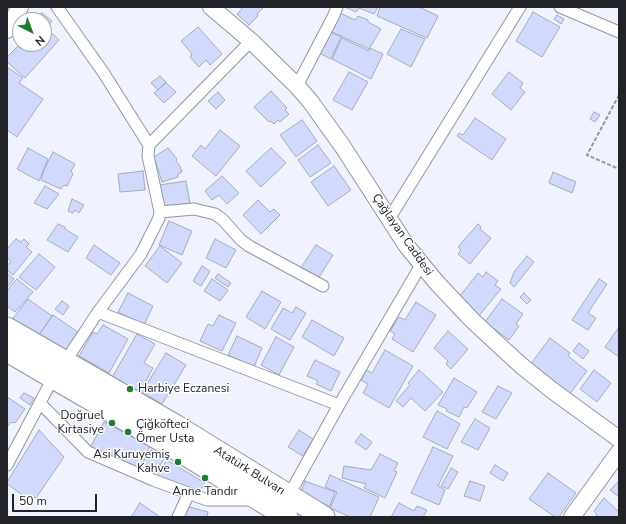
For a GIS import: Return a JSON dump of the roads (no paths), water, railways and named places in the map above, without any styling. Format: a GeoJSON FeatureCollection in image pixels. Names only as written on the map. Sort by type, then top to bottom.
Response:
{"type":"FeatureCollection","features":[{"type":"Feature","properties":{"kind":"highway","name":"Atatürk Bulvarı"},"geometry":{"type":"LineString","coordinates":[[7,328],[59,370],[184,454],[287,517]]}},
{"type":"Feature","properties":{"kind":"highway","name":"Atatürk Bulvarı"},"geometry":{"type":"LineString","coordinates":[[7,351],[59,370],[175,425],[324,517]]}},
{"type":"Feature","properties":{"kind":"street"},"geometry":{"type":"LineString","coordinates":[[7,30],[20,7]]}},
{"type":"Feature","properties":{"kind":"street"},"geometry":{"type":"LineString","coordinates":[[7,465],[59,370],[98,312],[141,254],[159,218],[160,212],[148,156],[149,145],[103,72],[57,7]]}},
{"type":"Feature","properties":{"kind":"street"},"geometry":{"type":"LineString","coordinates":[[297,86],[337,7]]}},
{"type":"Feature","properties":{"kind":"street"},"geometry":{"type":"LineString","coordinates":[[389,219],[520,7]]}},
{"type":"Feature","properties":{"kind":"street"},"geometry":{"type":"LineString","coordinates":[[560,7],[619,32]]}},
{"type":"Feature","properties":{"kind":"street","name":"Çağlayan Caddesi"},"geometry":{"type":"LineString","coordinates":[[216,8],[297,86],[314,106],[369,186],[406,245],[436,284],[518,363],[553,391],[619,439]]}},
{"type":"Feature","properties":{"kind":"street"},"geometry":{"type":"LineString","coordinates":[[149,145],[251,42]]}},
{"type":"Feature","properties":{"kind":"street"},"geometry":{"type":"LineString","coordinates":[[160,212],[194,209],[215,214],[249,246],[323,286]]}},
{"type":"Feature","properties":{"kind":"street"},"geometry":{"type":"LineString","coordinates":[[288,495],[421,264]]}},
{"type":"Feature","properties":{"kind":"street"},"geometry":{"type":"LineString","coordinates":[[98,312],[339,405]]}},
{"type":"Feature","properties":{"kind":"street"},"geometry":{"type":"LineString","coordinates":[[40,403],[88,452],[153,480],[207,500],[260,500]]}},
{"type":"Feature","properties":{"kind":"street"},"geometry":{"type":"LineString","coordinates":[[572,517],[619,452]]}},
{"type":"Feature","properties":{"kind":"street"},"geometry":{"type":"LineString","coordinates":[[178,517],[189,493]]}},
{"type":"Feature","properties":{"kind":"place","name":"Harbiye Eczanesi"},"geometry":{"type":"Point","coordinates":[130,389]}},
{"type":"Feature","properties":{"kind":"place","name":"Doğruel Kırtasiye"},"geometry":{"type":"Point","coordinates":[112,423]}},
{"type":"Feature","properties":{"kind":"place","name":"Çiğköfteci Ömer Usta"},"geometry":{"type":"Point","coordinates":[128,432]}},
{"type":"Feature","properties":{"kind":"place","name":"Asi Kuruyemiş Kahve"},"geometry":{"type":"Point","coordinates":[178,462]}},
{"type":"Feature","properties":{"kind":"place","name":"Anne Tandır"},"geometry":{"type":"Point","coordinates":[205,478]}}]}
